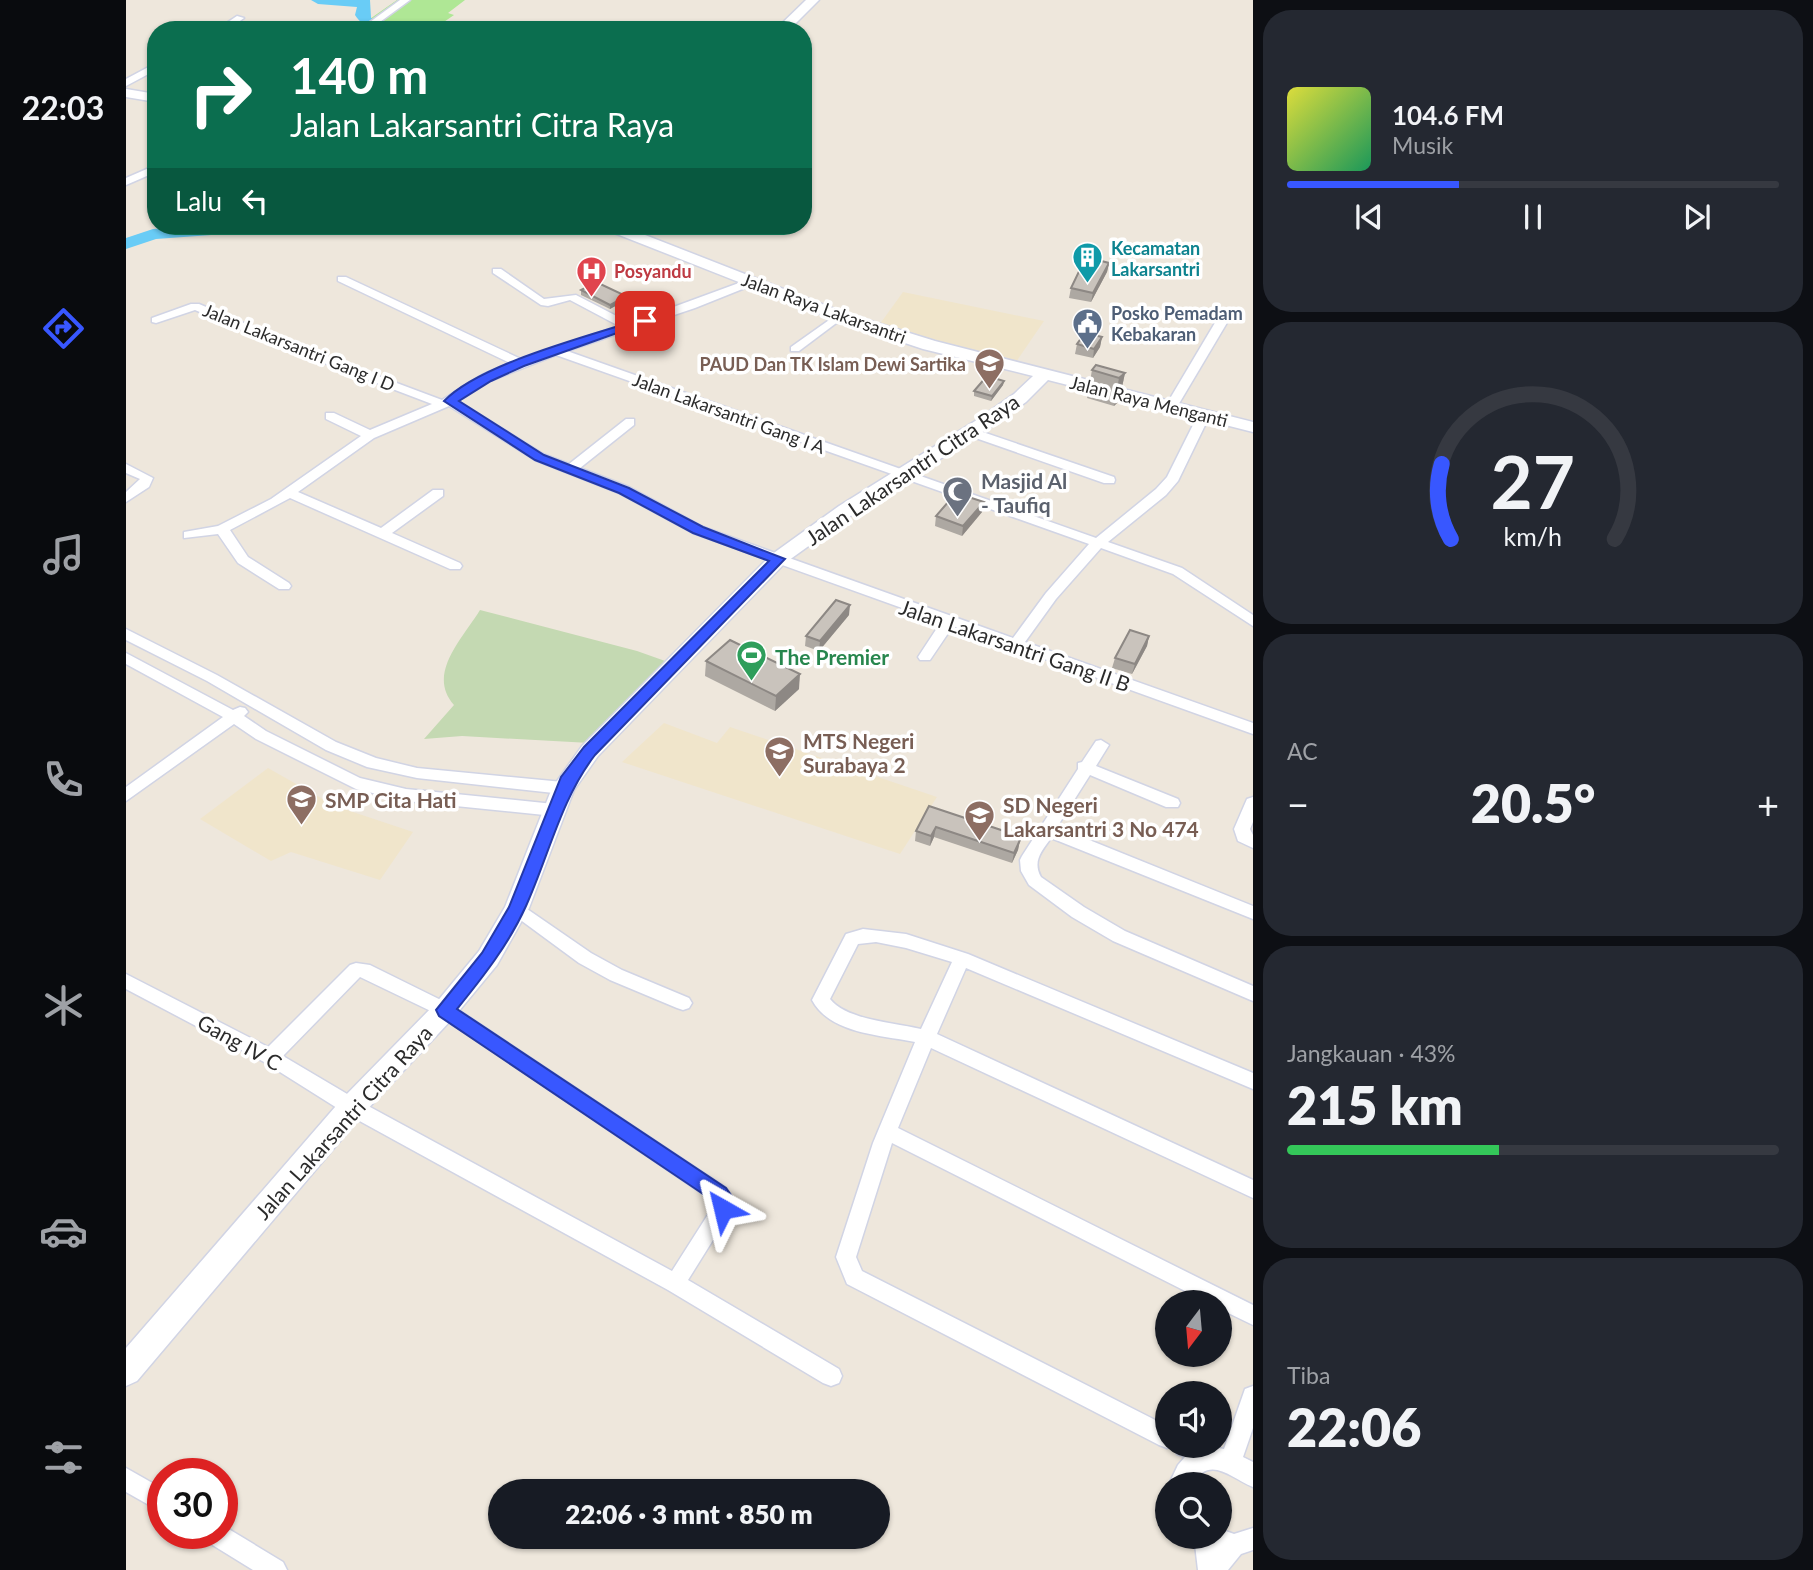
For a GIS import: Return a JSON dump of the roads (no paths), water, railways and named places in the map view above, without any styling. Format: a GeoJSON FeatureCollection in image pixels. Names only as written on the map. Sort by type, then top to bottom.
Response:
{"type":"FeatureCollection","features":[{"type":"Feature","properties":{"kind":"main road","name":"Jalan Raya Lakarsantri"},"geometry":{"type":"LineString","coordinates":[[632,235],[839,316],[929,345],[1044,375]]}},
{"type":"Feature","properties":{"kind":"street"},"geometry":{"type":"LineString","coordinates":[[376,21],[406,0]]}},
{"type":"Feature","properties":{"kind":"street"},"geometry":{"type":"LineString","coordinates":[[791,21],[813,0]]}},
{"type":"Feature","properties":{"kind":"street"},"geometry":{"type":"LineString","coordinates":[[235,21],[240,18]]}},
{"type":"Feature","properties":{"kind":"street"},"geometry":{"type":"LineString","coordinates":[[126,83],[147,71]]}},
{"type":"Feature","properties":{"kind":"street"},"geometry":{"type":"LineString","coordinates":[[126,93],[147,96]]}},
{"type":"Feature","properties":{"kind":"street"},"geometry":{"type":"LineString","coordinates":[[126,182],[147,174]]}},
{"type":"Feature","properties":{"kind":"street"},"geometry":{"type":"LineString","coordinates":[[497,271],[541,301],[551,302],[572,297],[629,327]]}},
{"type":"Feature","properties":{"kind":"street"},"geometry":{"type":"LineString","coordinates":[[342,279],[520,363]]}},
{"type":"Feature","properties":{"kind":"street"},"geometry":{"type":"LineString","coordinates":[[190,535],[222,529],[289,493],[370,435],[446,403],[520,363],[691,306],[751,282]]}},
{"type":"Feature","properties":{"kind":"street","name":"Jalan Lakarsantri Gang I D"},"geometry":{"type":"LineString","coordinates":[[156,320],[195,306],[294,348],[446,403],[527,451],[570,470]]}},
{"type":"Feature","properties":{"kind":"street"},"geometry":{"type":"LineString","coordinates":[[795,349],[839,316]]}},
{"type":"Feature","properties":{"kind":"street"},"geometry":{"type":"LineString","coordinates":[[1171,407],[1225,316]]}},
{"type":"Feature","properties":{"kind":"street","name":"Jalan Lakarsantri Gang I A"},"geometry":{"type":"LineString","coordinates":[[556,351],[1180,572],[1226,606],[1253,621]]}},
{"type":"Feature","properties":{"kind":"street","name":"Jalan Raya Menganti"},"geometry":{"type":"LineString","coordinates":[[1044,375],[1253,427]]}},
{"type":"Feature","properties":{"kind":"street","name":"Jalan Lakarsantri Citra Raya"},"geometry":{"type":"LineString","coordinates":[[126,1371],[352,1107],[445,1010],[488,957],[517,908],[558,799],[590,751],[778,559],[902,474],[971,432],[1020,398],[1044,375]]}},
{"type":"Feature","properties":{"kind":"street"},"geometry":{"type":"LineString","coordinates":[[1017,643],[1051,596],[1097,544],[1167,485],[1204,415]]}},
{"type":"Feature","properties":{"kind":"street"},"geometry":{"type":"LineString","coordinates":[[330,416],[370,435]]}},
{"type":"Feature","properties":{"kind":"street"},"geometry":{"type":"LineString","coordinates":[[570,470],[630,422]]}},
{"type":"Feature","properties":{"kind":"street"},"geometry":{"type":"LineString","coordinates":[[971,432],[1109,480]]}},
{"type":"Feature","properties":{"kind":"street"},"geometry":{"type":"LineString","coordinates":[[126,468],[147,478],[144,484],[126,498]]}},
{"type":"Feature","properties":{"kind":"street","name":"Jalan Lakarsantri Gang II B"},"geometry":{"type":"LineString","coordinates":[[570,470],[624,491],[698,530],[1253,729]]}},
{"type":"Feature","properties":{"kind":"street"},"geometry":{"type":"LineString","coordinates":[[289,493],[456,566]]}},
{"type":"Feature","properties":{"kind":"street"},"geometry":{"type":"LineString","coordinates":[[383,534],[438,493]]}},
{"type":"Feature","properties":{"kind":"street"},"geometry":{"type":"LineString","coordinates":[[222,529],[243,560],[284,586]]}},
{"type":"Feature","properties":{"kind":"street"},"geometry":{"type":"LineString","coordinates":[[925,657],[950,620]]}},
{"type":"Feature","properties":{"kind":"street"},"geometry":{"type":"LineString","coordinates":[[126,635],[256,703],[331,746],[372,763],[558,799]]}},
{"type":"Feature","properties":{"kind":"street"},"geometry":{"type":"LineString","coordinates":[[126,658],[233,716],[261,735],[356,783],[405,795],[558,799]]}},
{"type":"Feature","properties":{"kind":"street"},"geometry":{"type":"LineString","coordinates":[[126,795],[233,716],[256,703]]}},
{"type":"Feature","properties":{"kind":"street"},"geometry":{"type":"LineString","coordinates":[[1101,745],[1028,860],[1029,871],[1035,881],[1119,936],[1253,994]]}},
{"type":"Feature","properties":{"kind":"street"},"geometry":{"type":"LineString","coordinates":[[1084,768],[1172,803]]}},
{"type":"Feature","properties":{"kind":"street"},"geometry":{"type":"LineString","coordinates":[[1253,803],[1242,829],[1244,837],[1253,842]]}},
{"type":"Feature","properties":{"kind":"street"},"geometry":{"type":"LineString","coordinates":[[1048,830],[1253,913]]}},
{"type":"Feature","properties":{"kind":"street"},"geometry":{"type":"LineString","coordinates":[[517,908],[585,958],[616,975],[683,1003]]}},
{"type":"Feature","properties":{"kind":"street"},"geometry":{"type":"LineString","coordinates":[[1253,1082],[962,959],[888,938],[861,934],[852,939],[821,1000],[828,1011],[842,1019],[926,1037],[1253,1189]]}},
{"type":"Feature","properties":{"kind":"street"},"geometry":{"type":"LineString","coordinates":[[962,959],[926,1037],[888,1132],[846,1257],[854,1277],[1155,1431]]}},
{"type":"Feature","properties":{"kind":"street"},"geometry":{"type":"LineString","coordinates":[[270,1057],[356,970],[364,970],[445,1010],[719,1194],[725,1201],[723,1209],[675,1283]]}},
{"type":"Feature","properties":{"kind":"street","name":"Gang IV C"},"geometry":{"type":"LineString","coordinates":[[126,981],[270,1057],[352,1107],[675,1283],[831,1376]]}},
{"type":"Feature","properties":{"kind":"street"},"geometry":{"type":"LineString","coordinates":[[888,1132],[1253,1315]]}},
{"type":"Feature","properties":{"kind":"street"},"geometry":{"type":"LineString","coordinates":[[1220,1459],[1253,1395]]}},
{"type":"Feature","properties":{"kind":"street"},"geometry":{"type":"LineString","coordinates":[[1185,1472],[1196,1462],[1220,1459],[1253,1476]]}},
{"type":"Feature","properties":{"kind":"street"},"geometry":{"type":"LineString","coordinates":[[126,1479],[147,1492]]}},
{"type":"Feature","properties":{"kind":"street"},"geometry":{"type":"LineString","coordinates":[[1212,1570],[1243,1542]]}},
{"type":"Feature","properties":{"kind":"street"},"geometry":{"type":"LineString","coordinates":[[238,1548],[275,1570]]}},
{"type":"Feature","properties":{"kind":"street"},"geometry":{"type":"LineString","coordinates":[[1208,1549],[1212,1570]]}},
{"type":"Feature","properties":{"kind":"waterway"},"geometry":{"type":"LineString","coordinates":[[318,0],[365,3],[362,15],[366,21]]}},
{"type":"Feature","properties":{"kind":"waterway"},"geometry":{"type":"LineString","coordinates":[[126,244],[150,235]]}},
{"type":"Feature","properties":{"kind":"place","name":"Kecamatan Lakarsantri"},"geometry":{"type":"Point","coordinates":[1088,285]}},
{"type":"Feature","properties":{"kind":"place","name":"Posyandu"},"geometry":{"type":"Point","coordinates":[591,298]}},
{"type":"Feature","properties":{"kind":"place","name":"Posko Pemadam Kebakaran"},"geometry":{"type":"Point","coordinates":[1088,350]}},
{"type":"Feature","properties":{"kind":"place","name":"PAUD Dan TK Islam Dewi Sartika"},"geometry":{"type":"Point","coordinates":[989,391]}},
{"type":"Feature","properties":{"kind":"place","name":"Masjid Al - Taufiq"},"geometry":{"type":"Point","coordinates":[958,519]}},
{"type":"Feature","properties":{"kind":"place","name":"The Premier"},"geometry":{"type":"Point","coordinates":[752,683]}},
{"type":"Feature","properties":{"kind":"place","name":"MTS Negeri Surabaya 2"},"geometry":{"type":"Point","coordinates":[780,779]}},
{"type":"Feature","properties":{"kind":"place","name":"SMP Cita Hati"},"geometry":{"type":"Point","coordinates":[302,826]}},
{"type":"Feature","properties":{"kind":"place","name":"SD Negeri Lakarsantri 3 No 474"},"geometry":{"type":"Point","coordinates":[980,843]}}]}
